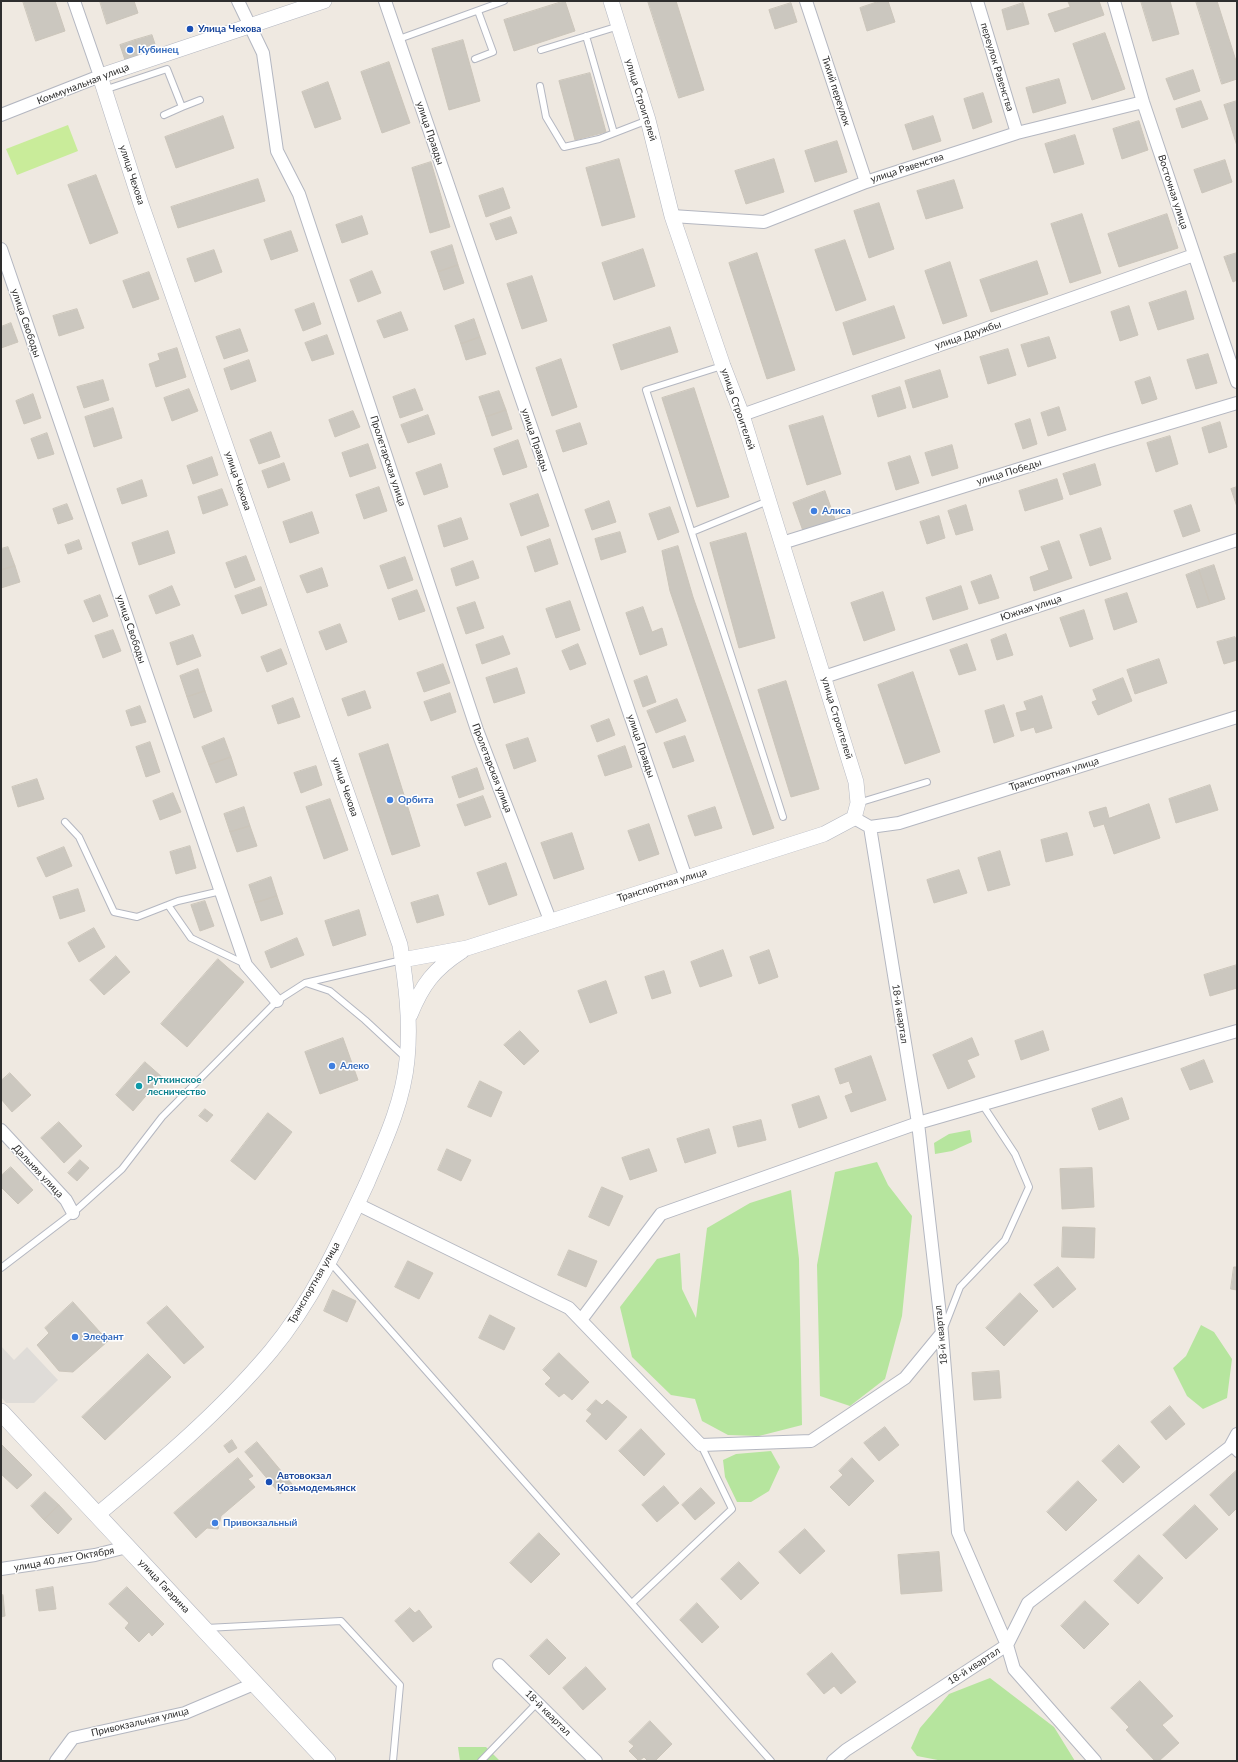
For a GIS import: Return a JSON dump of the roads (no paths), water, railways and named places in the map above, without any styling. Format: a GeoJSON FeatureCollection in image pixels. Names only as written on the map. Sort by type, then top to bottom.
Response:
{"type":"FeatureCollection","features":[{"type":"Feature","properties":{"kind":"main road","name":"улица Гагарина"},"geometry":{"type":"LineString","coordinates":[[1,1412],[202,1628],[256,1683],[327,1761]]}},
{"type":"Feature","properties":{"kind":"street","name":"улица Чехова"},"geometry":{"type":"LineString","coordinates":[[74,1],[141,204],[400,945],[402,960]]}},
{"type":"Feature","properties":{"kind":"street","name":"Пролетарская улица"},"geometry":{"type":"LineString","coordinates":[[238,1],[249,27],[263,53],[277,151],[299,194],[477,730],[550,920]]}},
{"type":"Feature","properties":{"kind":"street","name":"Коммунальная улица"},"geometry":{"type":"LineString","coordinates":[[1,115],[102,83],[194,44],[324,1]]}},
{"type":"Feature","properties":{"kind":"street","name":"улица Правды"},"geometry":{"type":"LineString","coordinates":[[385,1],[686,878]]}},
{"type":"Feature","properties":{"kind":"street","name":"улица Строителей"},"geometry":{"type":"LineString","coordinates":[[611,1],[648,120],[672,216],[723,366],[742,415],[856,782],[858,803],[854,818]]}},
{"type":"Feature","properties":{"kind":"street","name":"Тихий переулок"},"geometry":{"type":"LineString","coordinates":[[806,1],[866,182]]}},
{"type":"Feature","properties":{"kind":"street","name":"переулок Равенства"},"geometry":{"type":"LineString","coordinates":[[977,1],[1017,133]]}},
{"type":"Feature","properties":{"kind":"street","name":"Восточная улица"},"geometry":{"type":"LineString","coordinates":[[1114,1],[1143,102],[1237,382]]}},
{"type":"Feature","properties":{"kind":"street","name":"улица Равенства"},"geometry":{"type":"LineString","coordinates":[[672,216],[764,222],[866,182],[1017,133],[1143,102]]}},
{"type":"Feature","properties":{"kind":"street","name":"улица Свободы"},"geometry":{"type":"LineString","coordinates":[[1,249],[246,965],[277,1001]]}},
{"type":"Feature","properties":{"kind":"street","name":"улица Дружбы"},"geometry":{"type":"LineString","coordinates":[[742,415],[1194,255]]}},
{"type":"Feature","properties":{"kind":"street","name":"улица Победы"},"geometry":{"type":"LineString","coordinates":[[782,543],[1106,442],[1237,403]]}},
{"type":"Feature","properties":{"kind":"street","name":"Южная улица"},"geometry":{"type":"LineString","coordinates":[[824,677],[1237,540]]}},
{"type":"Feature","properties":{"kind":"street","name":"Транспортная улица"},"geometry":{"type":"LineString","coordinates":[[870,828],[899,823],[1237,717]]}},
{"type":"Feature","properties":{"kind":"street","name":"Транспортная улица"},"geometry":{"type":"LineString","coordinates":[[467,948],[550,920],[824,834],[854,818]]}},
{"type":"Feature","properties":{"kind":"street"},"geometry":{"type":"LineString","coordinates":[[854,818],[870,828]]}},
{"type":"Feature","properties":{"kind":"street","name":"18-й квартал"},"geometry":{"type":"LineString","coordinates":[[833,1761],[846,1750],[1007,1645],[958,1532],[942,1333],[918,1123],[870,828]]}},
{"type":"Feature","properties":{"kind":"street"},"geometry":{"type":"LineString","coordinates":[[402,960],[467,948]]}},
{"type":"Feature","properties":{"kind":"street"},"geometry":{"type":"LineString","coordinates":[[409,1016],[418,994],[430,976],[446,961],[467,948]]}},
{"type":"Feature","properties":{"kind":"street","name":"Транспортная улица"},"geometry":{"type":"LineString","coordinates":[[97,1516],[143,1477],[205,1420],[271,1351],[295,1319],[330,1261],[385,1142],[398,1107],[407,1060],[409,1016],[402,960]]}},
{"type":"Feature","properties":{"kind":"street"},"geometry":{"type":"LineString","coordinates":[[581,1320],[661,1214],[918,1123],[1237,1031]]}},
{"type":"Feature","properties":{"kind":"street","name":"Дальняя улица"},"geometry":{"type":"LineString","coordinates":[[1,1130],[66,1200],[73,1213]]}},
{"type":"Feature","properties":{"kind":"street"},"geometry":{"type":"LineString","coordinates":[[357,1204],[569,1308],[701,1445],[811,1441],[905,1378],[942,1333]]}},
{"type":"Feature","properties":{"kind":"street"},"geometry":{"type":"LineString","coordinates":[[1095,1761],[1014,1669],[1007,1645],[1028,1604],[1234,1451],[1237,1434]]}},
{"type":"Feature","properties":{"kind":"street","name":"улица 40 лет Октября"},"geometry":{"type":"LineString","coordinates":[[1,1569],[95,1555],[127,1547]]}},
{"type":"Feature","properties":{"kind":"street","name":"18-й квартал"},"geometry":{"type":"LineString","coordinates":[[499,1664],[596,1761]]}},
{"type":"Feature","properties":{"kind":"street","name":"Привокзальная улица"},"geometry":{"type":"LineString","coordinates":[[56,1761],[73,1738],[185,1713],[256,1683]]}},
{"type":"Feature","properties":{"kind":"lane"},"geometry":{"type":"LineString","coordinates":[[399,39],[504,1]]}},
{"type":"Feature","properties":{"kind":"lane"},"geometry":{"type":"LineString","coordinates":[[475,59],[493,52],[478,11]]}},
{"type":"Feature","properties":{"kind":"lane"},"geometry":{"type":"LineString","coordinates":[[541,50],[619,26]]}},
{"type":"Feature","properties":{"kind":"lane"},"geometry":{"type":"LineString","coordinates":[[586,36],[614,133]]}},
{"type":"Feature","properties":{"kind":"lane"},"geometry":{"type":"LineString","coordinates":[[102,83],[167,69],[182,107]]}},
{"type":"Feature","properties":{"kind":"lane"},"geometry":{"type":"LineString","coordinates":[[540,86],[546,117],[564,147],[599,140],[648,120]]}},
{"type":"Feature","properties":{"kind":"lane"},"geometry":{"type":"LineString","coordinates":[[164,115],[200,100]]}},
{"type":"Feature","properties":{"kind":"lane"},"geometry":{"type":"LineString","coordinates":[[723,366],[646,390],[783,816]]}},
{"type":"Feature","properties":{"kind":"lane"},"geometry":{"type":"LineString","coordinates":[[692,532],[769,501]]}},
{"type":"Feature","properties":{"kind":"lane"},"geometry":{"type":"LineString","coordinates":[[858,803],[927,782]]}},
{"type":"Feature","properties":{"kind":"lane"},"geometry":{"type":"LineString","coordinates":[[65,822],[79,837],[114,912],[137,917],[168,905],[221,891]]}},
{"type":"Feature","properties":{"kind":"lane"},"geometry":{"type":"LineString","coordinates":[[168,905],[191,938],[246,965]]}},
{"type":"Feature","properties":{"kind":"lane"},"geometry":{"type":"LineString","coordinates":[[1,1268],[73,1213],[122,1169],[162,1117],[277,1001],[305,983],[402,960]]}},
{"type":"Feature","properties":{"kind":"lane"},"geometry":{"type":"LineString","coordinates":[[305,983],[330,991],[365,1020],[407,1060]]}},
{"type":"Feature","properties":{"kind":"lane"},"geometry":{"type":"LineString","coordinates":[[942,1333],[960,1287],[1005,1240],[1029,1187],[1015,1154],[982,1104]]}},
{"type":"Feature","properties":{"kind":"lane"},"geometry":{"type":"LineString","coordinates":[[330,1261],[771,1761]]}},
{"type":"Feature","properties":{"kind":"lane"},"geometry":{"type":"LineString","coordinates":[[632,1602],[732,1509],[701,1445]]}},
{"type":"Feature","properties":{"kind":"lane"},"geometry":{"type":"LineString","coordinates":[[202,1628],[341,1621],[400,1685],[393,1761]]}},
{"type":"Feature","properties":{"kind":"lane"},"geometry":{"type":"LineString","coordinates":[[481,1761],[538,1703]]}},
{"type":"Feature","properties":{"kind":"place","name":"Улица Чехова"},"geometry":{"type":"Point","coordinates":[190,29]}},
{"type":"Feature","properties":{"kind":"place","name":"Кубинец"},"geometry":{"type":"Point","coordinates":[130,50]}},
{"type":"Feature","properties":{"kind":"place","name":"Алиса"},"geometry":{"type":"Point","coordinates":[814,511]}},
{"type":"Feature","properties":{"kind":"place","name":"Орбита"},"geometry":{"type":"Point","coordinates":[390,800]}},
{"type":"Feature","properties":{"kind":"place","name":"Алеко"},"geometry":{"type":"Point","coordinates":[332,1066]}},
{"type":"Feature","properties":{"kind":"place","name":"Руткинское лесничество"},"geometry":{"type":"Point","coordinates":[139,1086]}},
{"type":"Feature","properties":{"kind":"place","name":"Элефант"},"geometry":{"type":"Point","coordinates":[75,1337]}},
{"type":"Feature","properties":{"kind":"place","name":"Автовокзал Козьмодемьянск"},"geometry":{"type":"Point","coordinates":[269,1482]}},
{"type":"Feature","properties":{"kind":"place","name":"Привокзальный"},"geometry":{"type":"Point","coordinates":[215,1523]}}]}
